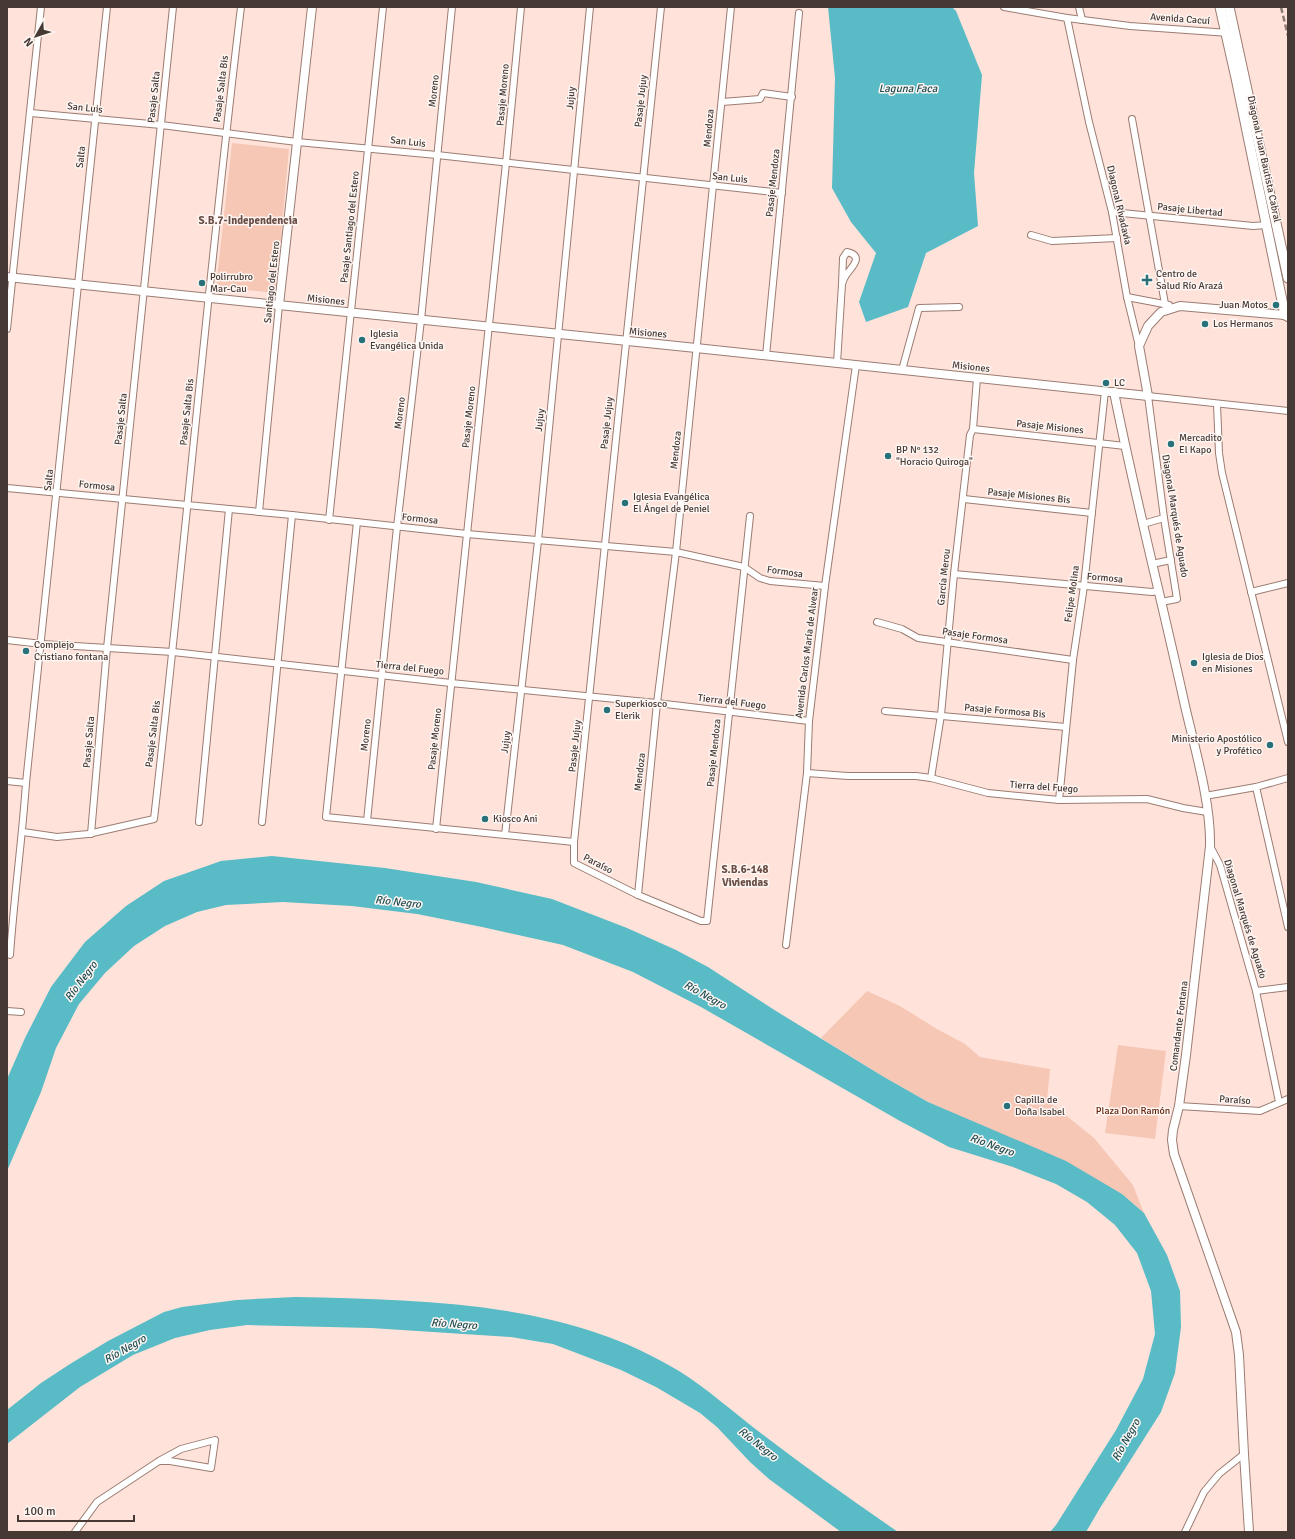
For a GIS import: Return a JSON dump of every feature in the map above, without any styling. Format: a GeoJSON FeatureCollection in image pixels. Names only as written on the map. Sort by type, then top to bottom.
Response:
{"type":"FeatureCollection","features":[{"type":"Feature","properties":{"kind":"main road","name":"Diagonal Juan Bautista Cabral"},"geometry":{"type":"LineString","coordinates":[[1220,7],[1230,33],[1288,278]]}},
{"type":"Feature","properties":{"kind":"main road","name":"Diagonal Juan Bautista Cabral"},"geometry":{"type":"LineString","coordinates":[[1229,7],[1230,33],[1286,316]]}},
{"type":"Feature","properties":{"kind":"street"},"geometry":{"type":"LineString","coordinates":[[7,329],[10,277],[31,113],[42,7]]}},
{"type":"Feature","properties":{"kind":"street","name":"Salta"},"geometry":{"type":"LineString","coordinates":[[9,954],[14,898],[23,832],[26,783],[58,492],[107,7]]}},
{"type":"Feature","properties":{"kind":"street","name":"Pasaje Salta"},"geometry":{"type":"LineString","coordinates":[[91,834],[107,648],[173,7]]}},
{"type":"Feature","properties":{"kind":"street","name":"Pasaje Salta Bis"},"geometry":{"type":"LineString","coordinates":[[91,834],[154,819],[173,652],[226,134],[241,7]]}},
{"type":"Feature","properties":{"kind":"street","name":"Santiago del Estero"},"geometry":{"type":"LineString","coordinates":[[259,512],[279,305],[312,7]]}},
{"type":"Feature","properties":{"kind":"street","name":"Pasaje Santiago del Estero"},"geometry":{"type":"LineString","coordinates":[[329,520],[383,7]]}},
{"type":"Feature","properties":{"kind":"street","name":"Moreno"},"geometry":{"type":"LineString","coordinates":[[367,821],[397,527],[421,320],[452,7]]}},
{"type":"Feature","properties":{"kind":"street","name":"Pasaje Moreno"},"geometry":{"type":"LineString","coordinates":[[436,828],[521,7]]}},
{"type":"Feature","properties":{"kind":"street","name":"Jujuy"},"geometry":{"type":"LineString","coordinates":[[505,835],[538,541],[590,7]]}},
{"type":"Feature","properties":{"kind":"street","name":"Pasaje Jujuy"},"geometry":{"type":"LineString","coordinates":[[574,842],[661,7]]}},
{"type":"Feature","properties":{"kind":"street","name":"Mendoza"},"geometry":{"type":"LineString","coordinates":[[638,895],[657,703],[676,552],[731,7]]}},
{"type":"Feature","properties":{"kind":"street","name":"Avenida Cacuí"},"geometry":{"type":"LineString","coordinates":[[1004,7],[1067,18],[1130,26],[1230,33]]}},
{"type":"Feature","properties":{"kind":"street"},"geometry":{"type":"LineString","coordinates":[[1079,7],[1082,20]]}},
{"type":"Feature","properties":{"kind":"street","name":"Pasaje Mendoza"},"geometry":{"type":"LineString","coordinates":[[766,356],[799,13]]}},
{"type":"Feature","properties":{"kind":"street","name":"Diagonal Rivadavia"},"geometry":{"type":"LineString","coordinates":[[1067,18],[1089,122],[1112,212],[1127,297],[1139,346],[1148,396]]}},
{"type":"Feature","properties":{"kind":"street"},"geometry":{"type":"LineString","coordinates":[[722,102],[760,99],[763,93],[792,97]]}},
{"type":"Feature","properties":{"kind":"street","name":"San Luis"},"geometry":{"type":"LineString","coordinates":[[31,113],[161,125],[297,142],[368,148],[782,193]]}},
{"type":"Feature","properties":{"kind":"street"},"geometry":{"type":"LineString","coordinates":[[1132,119],[1165,304]]}},
{"type":"Feature","properties":{"kind":"street","name":"Pasaje Libertad"},"geometry":{"type":"LineString","coordinates":[[1112,212],[1254,226],[1267,225]]}},
{"type":"Feature","properties":{"kind":"street"},"geometry":{"type":"LineString","coordinates":[[1032,235],[1052,241],[1117,238]]}},
{"type":"Feature","properties":{"kind":"street"},"geometry":{"type":"LineString","coordinates":[[837,363],[843,258],[847,252],[852,253],[855,257],[855,262],[845,276],[842,284]]}},
{"type":"Feature","properties":{"kind":"street","name":"Misiones"},"geometry":{"type":"LineString","coordinates":[[10,277],[1288,411]]}},
{"type":"Feature","properties":{"kind":"street"},"geometry":{"type":"LineString","coordinates":[[1127,297],[1180,306],[1286,316]]}},
{"type":"Feature","properties":{"kind":"street"},"geometry":{"type":"LineString","coordinates":[[1139,346],[1148,326],[1161,312],[1180,306]]}},
{"type":"Feature","properties":{"kind":"street"},"geometry":{"type":"LineString","coordinates":[[902,370],[919,308],[959,307]]}},
{"type":"Feature","properties":{"kind":"street","name":"Avenida Carlos María de Alvear"},"geometry":{"type":"LineString","coordinates":[[786,945],[807,773],[810,721],[825,586],[856,365]]}},
{"type":"Feature","properties":{"kind":"street","name":"García Merou"},"geometry":{"type":"LineString","coordinates":[[931,778],[941,715],[954,574],[964,499],[970,435],[973,429],[977,378]]}},
{"type":"Feature","properties":{"kind":"street","name":"Diagonal Marqués de Aguado"},"geometry":{"type":"LineString","coordinates":[[1109,392],[1125,446],[1180,680],[1205,796],[1210,833],[1210,846],[1220,865],[1256,991],[1279,1102]]}},
{"type":"Feature","properties":{"kind":"street","name":"Felipe Molina"},"geometry":{"type":"LineString","coordinates":[[1059,800],[1073,660],[1084,586],[1100,443],[1109,392]]}},
{"type":"Feature","properties":{"kind":"street","name":"Diagonal Marqués de Aguado"},"geometry":{"type":"LineString","coordinates":[[1148,396],[1164,518],[1178,598],[1161,602]]}},
{"type":"Feature","properties":{"kind":"street"},"geometry":{"type":"LineString","coordinates":[[1218,404],[1220,460],[1288,742]]}},
{"type":"Feature","properties":{"kind":"street","name":"Pasaje Misiones"},"geometry":{"type":"LineString","coordinates":[[973,429],[1125,446]]}},
{"type":"Feature","properties":{"kind":"street","name":"Formosa"},"geometry":{"type":"LineString","coordinates":[[7,488],[292,515],[538,541],[676,552],[744,567],[760,578],[770,581],[825,586]]}},
{"type":"Feature","properties":{"kind":"street","name":"Pasaje Misiones Bis"},"geometry":{"type":"LineString","coordinates":[[964,499],[1092,513]]}},
{"type":"Feature","properties":{"kind":"street"},"geometry":{"type":"LineString","coordinates":[[199,822],[229,509]]}},
{"type":"Feature","properties":{"kind":"street"},"geometry":{"type":"LineString","coordinates":[[262,822],[292,515]]}},
{"type":"Feature","properties":{"kind":"street","name":"Pasaje Mendoza"},"geometry":{"type":"LineString","coordinates":[[707,921],[750,516]]}},
{"type":"Feature","properties":{"kind":"street"},"geometry":{"type":"LineString","coordinates":[[1143,524],[1164,518]]}},
{"type":"Feature","properties":{"kind":"street"},"geometry":{"type":"LineString","coordinates":[[356,522],[326,816],[574,842]]}},
{"type":"Feature","properties":{"kind":"street"},"geometry":{"type":"LineString","coordinates":[[1152,564],[1171,560]]}},
{"type":"Feature","properties":{"kind":"street","name":"Formosa"},"geometry":{"type":"LineString","coordinates":[[954,574],[1152,592],[1158,591]]}},
{"type":"Feature","properties":{"kind":"street"},"geometry":{"type":"LineString","coordinates":[[1251,592],[1288,583]]}},
{"type":"Feature","properties":{"kind":"street","name":"Pasaje Formosa"},"geometry":{"type":"LineString","coordinates":[[877,622],[902,629],[918,638],[1073,660]]}},
{"type":"Feature","properties":{"kind":"street","name":"Tierra del Fuego"},"geometry":{"type":"LineString","coordinates":[[7,640],[42,644],[173,652],[451,683],[657,703],[810,721]]}},
{"type":"Feature","properties":{"kind":"street","name":"Pasaje Formosa Bis"},"geometry":{"type":"LineString","coordinates":[[885,711],[1066,727]]}},
{"type":"Feature","properties":{"kind":"street","name":"Tierra del Fuego"},"geometry":{"type":"LineString","coordinates":[[807,773],[848,776],[916,776],[931,778],[988,793],[1059,800],[1147,799],[1207,812]]}},
{"type":"Feature","properties":{"kind":"street"},"geometry":{"type":"LineString","coordinates":[[1205,796],[1256,787],[1288,778]]}},
{"type":"Feature","properties":{"kind":"street"},"geometry":{"type":"LineString","coordinates":[[7,781],[26,783]]}},
{"type":"Feature","properties":{"kind":"street"},"geometry":{"type":"LineString","coordinates":[[1256,787],[1288,927]]}},
{"type":"Feature","properties":{"kind":"street"},"geometry":{"type":"LineString","coordinates":[[23,832],[56,837],[91,834]]}},
{"type":"Feature","properties":{"kind":"street","name":"Paraíso"},"geometry":{"type":"LineString","coordinates":[[574,842],[574,863],[638,895],[701,922],[707,921]]}},
{"type":"Feature","properties":{"kind":"street","name":"Comandante Fontana"},"geometry":{"type":"LineString","coordinates":[[1210,846],[1179,1106],[1172,1140],[1174,1154],[1236,1332],[1239,1355],[1249,1532]]}},
{"type":"Feature","properties":{"kind":"street"},"geometry":{"type":"LineString","coordinates":[[7,896],[14,898]]}},
{"type":"Feature","properties":{"kind":"street"},"geometry":{"type":"LineString","coordinates":[[1256,991],[1288,987]]}},
{"type":"Feature","properties":{"kind":"street"},"geometry":{"type":"LineString","coordinates":[[7,1011],[21,1012]]}},
{"type":"Feature","properties":{"kind":"street","name":"Paraíso"},"geometry":{"type":"LineString","coordinates":[[1179,1106],[1260,1111],[1288,1099]]}},
{"type":"Feature","properties":{"kind":"street"},"geometry":{"type":"LineString","coordinates":[[76,1532],[97,1502],[159,1461],[181,1449],[215,1440],[211,1468],[170,1460],[159,1461]]}},
{"type":"Feature","properties":{"kind":"street"},"geometry":{"type":"LineString","coordinates":[[1185,1532],[1204,1492],[1219,1474],[1244,1454]]}},
{"type":"Feature","properties":{"kind":"green space"},"geometry":{"type":"Polygon","coordinates":[[[232,143],[289,149],[276,293],[216,287],[232,143]]]}},
{"type":"Feature","properties":{"kind":"green space"},"geometry":{"type":"Polygon","coordinates":[[[867,991],[900,1006],[965,1044],[980,1057],[1050,1069],[1047,1100],[1094,1138],[1133,1185],[1144,1213],[1122,1194],[994,1131],[928,1102],[821,1038],[867,991]]]}},
{"type":"Feature","properties":{"kind":"green space","name":"Plaza Don Ramón"},"geometry":{"type":"Polygon","coordinates":[[[1118,1045],[1166,1051],[1155,1139],[1105,1133],[1118,1045]]]}},
{"type":"Feature","properties":{"kind":"water","name":"Laguna Faca"},"geometry":{"type":"Polygon","coordinates":[[[828,7],[952,7],[956,11],[982,75],[974,173],[978,226],[926,253],[908,307],[866,322],[859,302],[876,253],[851,222],[832,188],[835,78],[828,7]]]}},
{"type":"Feature","properties":{"kind":"water","name":"Río Negro"},"geometry":{"type":"Polygon","coordinates":[[[272,856],[385,868],[476,882],[552,899],[627,928],[676,950],[708,967],[776,1011],[928,1102],[1066,1161],[1122,1194],[1144,1213],[1167,1255],[1180,1291],[1181,1327],[1175,1373],[1161,1412],[1086,1532],[1050,1532],[1056,1525],[1116,1430],[1143,1379],[1155,1334],[1151,1291],[1137,1253],[1115,1225],[1087,1202],[1056,1184],[1013,1167],[949,1147],[900,1121],[701,1007],[633,972],[563,945],[417,914],[352,906],[283,902],[226,905],[197,912],[165,926],[134,946],[105,973],[79,1004],[56,1048],[41,1092],[7,1171],[7,1079],[25,1038],[51,987],[85,942],[126,906],[164,881],[221,861],[272,856]]]}},
{"type":"Feature","properties":{"kind":"water","name":"Río Negro"},"geometry":{"type":"Polygon","coordinates":[[[295,1297],[444,1303],[493,1309],[542,1318],[589,1330],[635,1348],[690,1378],[795,1459],[898,1532],[841,1532],[769,1479],[750,1462],[717,1427],[700,1413],[656,1387],[621,1370],[553,1344],[511,1337],[371,1328],[247,1325],[210,1330],[175,1338],[133,1355],[80,1387],[7,1444],[7,1410],[41,1383],[70,1364],[108,1341],[164,1312],[182,1307],[237,1300],[295,1297]]]}},
{"type":"Feature","properties":{"kind":"railway"},"geometry":{"type":"LineString","coordinates":[[1281,7],[1288,36]]}},
{"type":"Feature","properties":{"kind":"place","name":"Centro de Salud Río Arazá"},"geometry":{"type":"Point","coordinates":[1147,280]}},
{"type":"Feature","properties":{"kind":"place","name":"Polirrubro Mar-Cau"},"geometry":{"type":"Point","coordinates":[202,283]}},
{"type":"Feature","properties":{"kind":"place","name":"Juan Motos"},"geometry":{"type":"Point","coordinates":[1276,305]}},
{"type":"Feature","properties":{"kind":"place","name":"Los Hermanos"},"geometry":{"type":"Point","coordinates":[1205,324]}},
{"type":"Feature","properties":{"kind":"place","name":"Iglesia Evangélica Unida"},"geometry":{"type":"Point","coordinates":[362,340]}},
{"type":"Feature","properties":{"kind":"place","name":"LC"},"geometry":{"type":"Point","coordinates":[1106,383]}},
{"type":"Feature","properties":{"kind":"place","name":"Mercadito El Kapo"},"geometry":{"type":"Point","coordinates":[1171,444]}},
{"type":"Feature","properties":{"kind":"place","name":"BP N° 132 \"Horacio Quiroga\""},"geometry":{"type":"Point","coordinates":[888,456]}},
{"type":"Feature","properties":{"kind":"place","name":"Iglesia Evangélica El Ángel de Peniel"},"geometry":{"type":"Point","coordinates":[625,503]}},
{"type":"Feature","properties":{"kind":"place","name":"Complejo Cristiano fontana"},"geometry":{"type":"Point","coordinates":[26,651]}},
{"type":"Feature","properties":{"kind":"place","name":"Iglesia de Dios en Misiones"},"geometry":{"type":"Point","coordinates":[1194,663]}},
{"type":"Feature","properties":{"kind":"place","name":"Superkiosco Elerik"},"geometry":{"type":"Point","coordinates":[607,710]}},
{"type":"Feature","properties":{"kind":"place","name":"Ministerio Apostólico y Profético"},"geometry":{"type":"Point","coordinates":[1270,745]}},
{"type":"Feature","properties":{"kind":"place","name":"Kiosco Ani"},"geometry":{"type":"Point","coordinates":[485,819]}},
{"type":"Feature","properties":{"kind":"place","name":"Capilla de Doña Isabel"},"geometry":{"type":"Point","coordinates":[1007,1106]}},
{"type":"Feature","properties":{"kind":"district","name":"S.B.7-Independencia"},"geometry":{"type":"Point","coordinates":[248,220]}},
{"type":"Feature","properties":{"kind":"district","name":"S.B.6-148 Viviendas"},"geometry":{"type":"Point","coordinates":[745,875]}}]}
